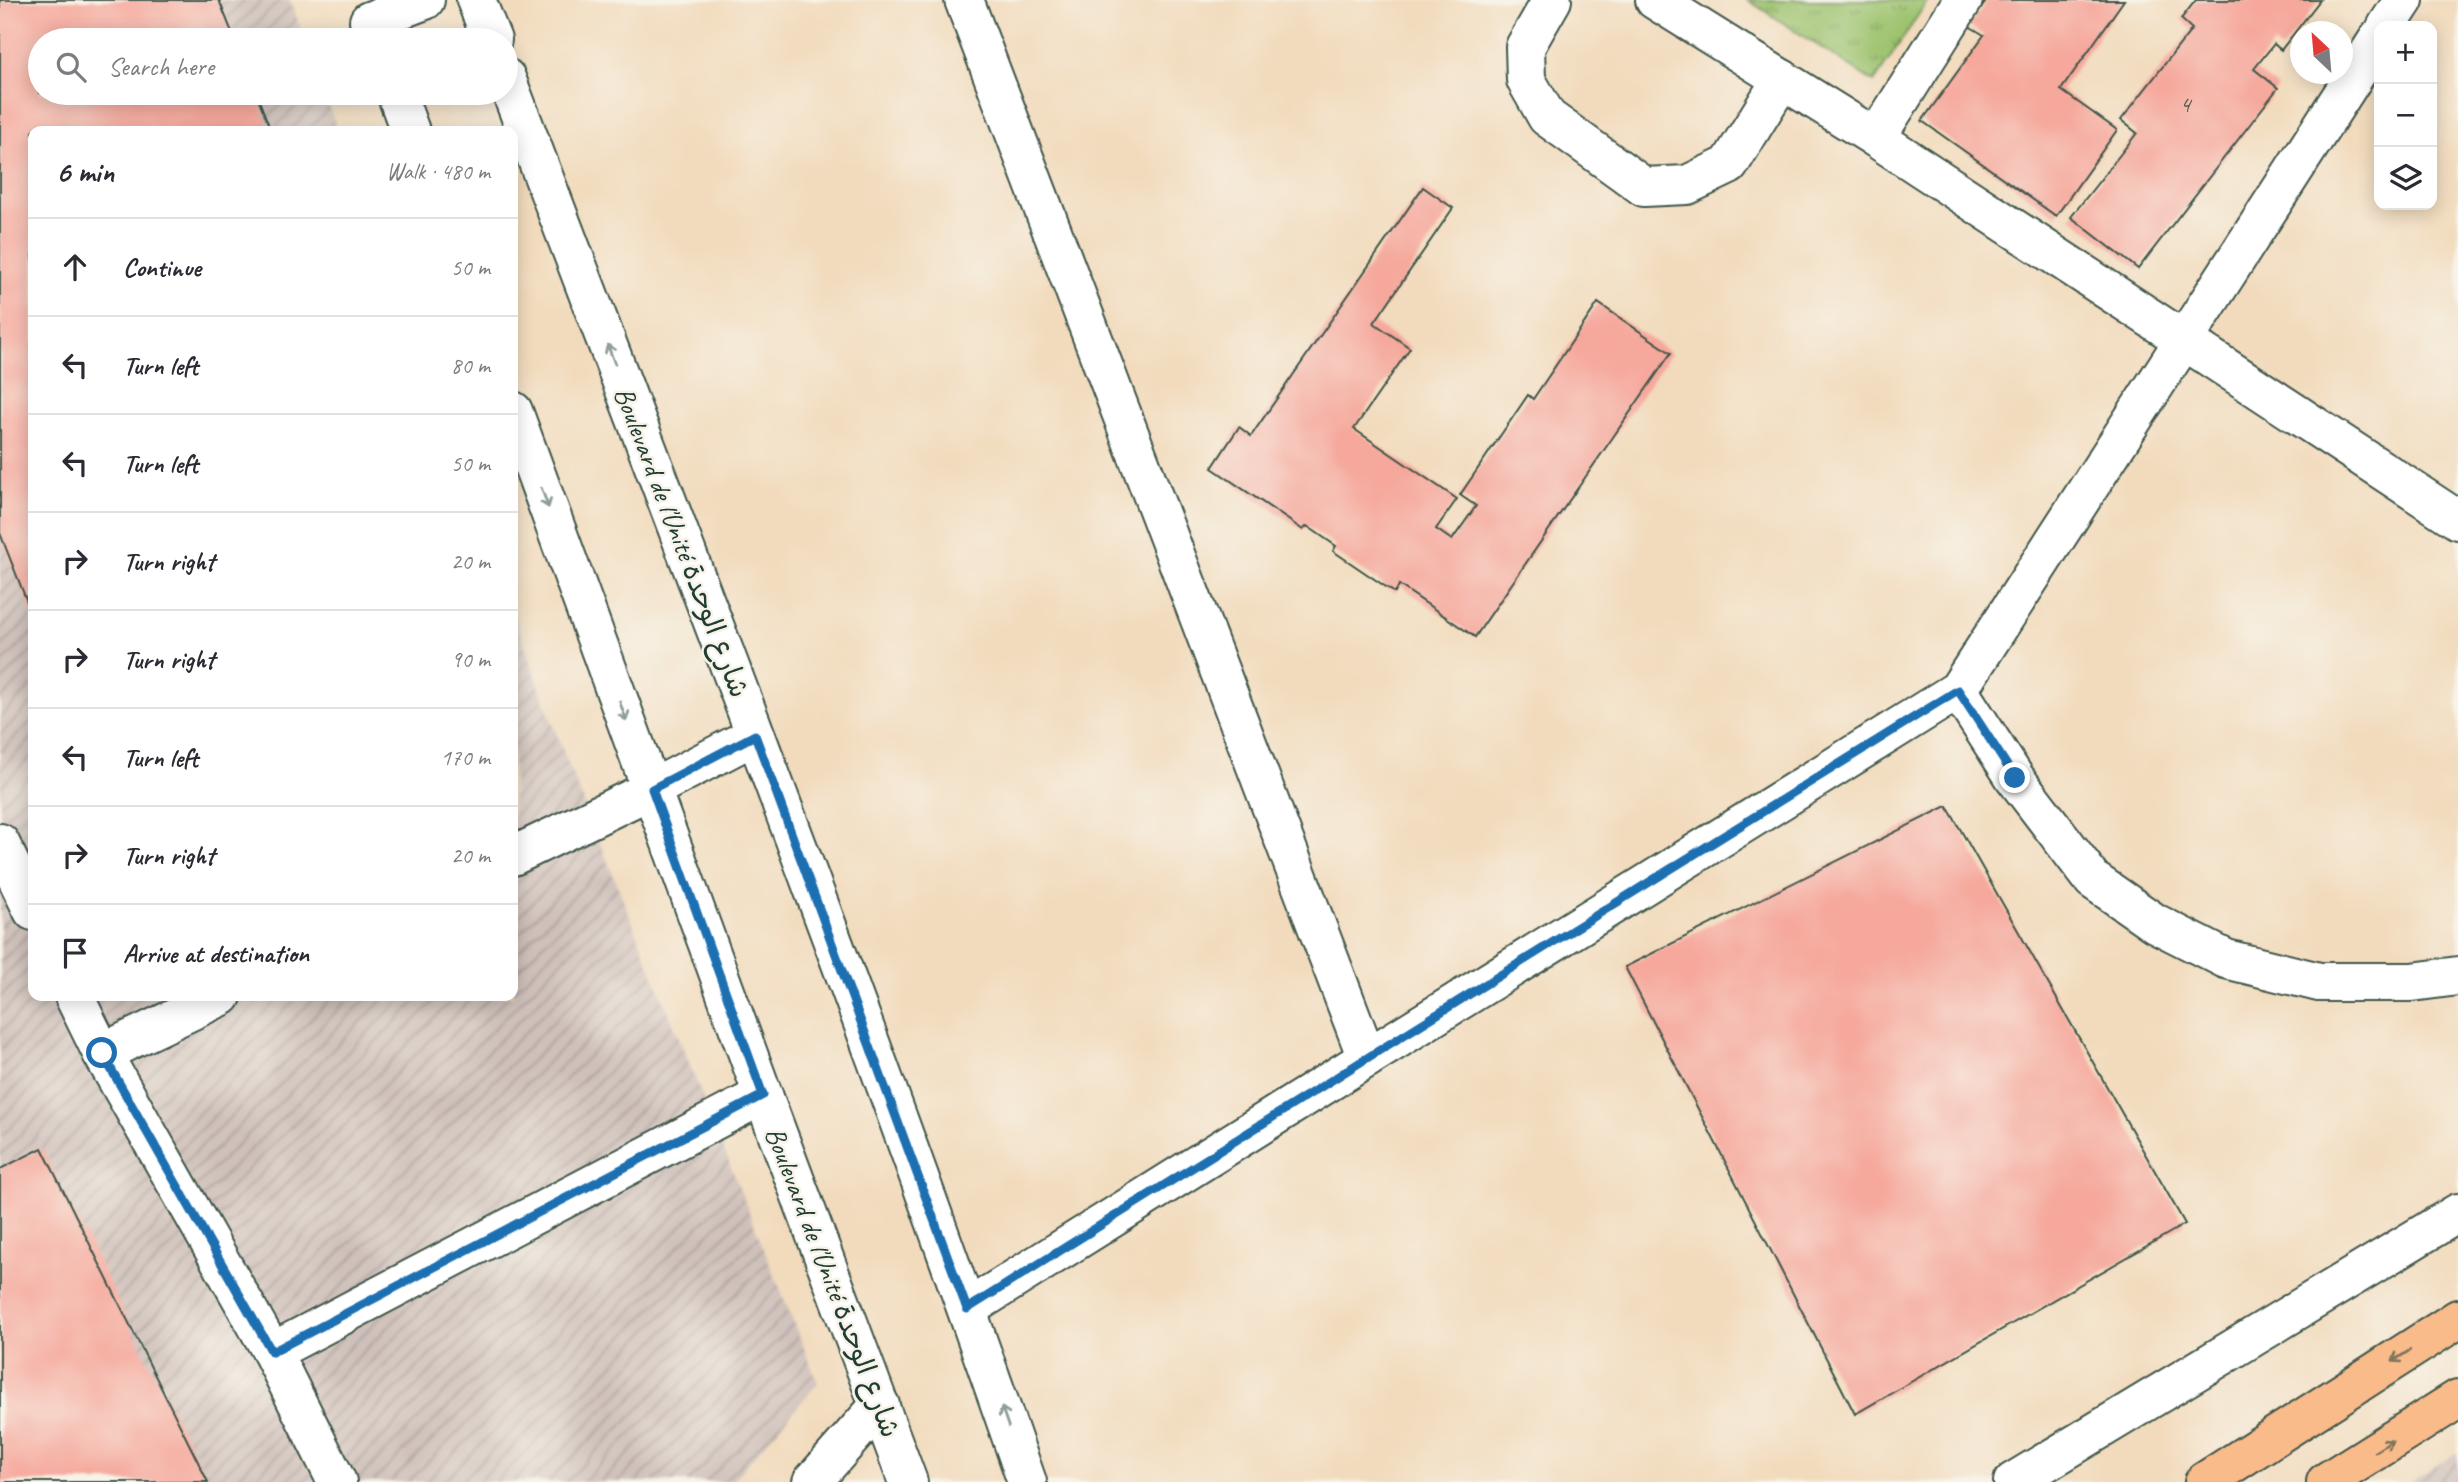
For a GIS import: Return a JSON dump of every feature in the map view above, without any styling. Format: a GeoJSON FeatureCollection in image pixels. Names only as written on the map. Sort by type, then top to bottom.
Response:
{"type":"FeatureCollection","features":[{"type":"Feature","properties":{"kind":"main road"},"geometry":{"type":"LineString","coordinates":[[2204,1482],[2458,1319]]}},
{"type":"Feature","properties":{"kind":"main road"},"geometry":{"type":"LineString","coordinates":[[2326,1482],[2458,1399]]}},
{"type":"Feature","properties":{"kind":"street"},"geometry":{"type":"LineString","coordinates":[[369,21],[425,0]]}},
{"type":"Feature","properties":{"kind":"street"},"geometry":{"type":"LineString","coordinates":[[476,0],[487,28]]}},
{"type":"Feature","properties":{"kind":"street"},"geometry":{"type":"LineString","coordinates":[[964,0],[1367,1058]]}},
{"type":"Feature","properties":{"kind":"street"},"geometry":{"type":"LineString","coordinates":[[1552,0],[1525,47],[1526,80],[1547,117],[1644,187],[1687,186],[1729,165],[1783,79]]}},
{"type":"Feature","properties":{"kind":"street"},"geometry":{"type":"LineString","coordinates":[[1655,0],[1876,138],[2458,520]]}},
{"type":"Feature","properties":{"kind":"street"},"geometry":{"type":"LineString","coordinates":[[1876,138],[1963,0]]}},
{"type":"Feature","properties":{"kind":"street"},"geometry":{"type":"LineString","coordinates":[[2390,21],[2404,0]]}},
{"type":"Feature","properties":{"kind":"street"},"geometry":{"type":"LineString","coordinates":[[967,1309],[1958,690],[2374,46]]}},
{"type":"Feature","properties":{"kind":"street"},"geometry":{"type":"LineString","coordinates":[[400,105],[408,126]]}},
{"type":"Feature","properties":{"kind":"street","name":"Boulevard de l'Unité شارع الوحدة"},"geometry":{"type":"LineString","coordinates":[[516,105],[755,735],[967,1309],[1027,1482]]}},
{"type":"Feature","properties":{"kind":"street","name":"Boulevard de l'Unité شارع الوحدة"},"geometry":{"type":"LineString","coordinates":[[518,425],[763,1095],[908,1482]]}},
{"type":"Feature","properties":{"kind":"street"},"geometry":{"type":"LineString","coordinates":[[1958,690],[2015,778],[2093,880],[2155,923],[2226,959],[2319,982],[2412,982],[2458,976]]}},
{"type":"Feature","properties":{"kind":"street"},"geometry":{"type":"LineString","coordinates":[[518,854],[652,789],[755,735]]}},
{"type":"Feature","properties":{"kind":"street"},"geometry":{"type":"LineString","coordinates":[[0,843],[28,901]]}},
{"type":"Feature","properties":{"kind":"street"},"geometry":{"type":"LineString","coordinates":[[76,1001],[102,1053],[272,1352],[337,1482]]}},
{"type":"Feature","properties":{"kind":"street"},"geometry":{"type":"LineString","coordinates":[[102,1053],[211,1001]]}},
{"type":"Feature","properties":{"kind":"street"},"geometry":{"type":"LineString","coordinates":[[272,1352],[763,1095]]}},
{"type":"Feature","properties":{"kind":"street"},"geometry":{"type":"LineString","coordinates":[[2013,1482],[2458,1213]]}},
{"type":"Feature","properties":{"kind":"street"},"geometry":{"type":"LineString","coordinates":[[812,1482],[880,1405]]}},
{"type":"Feature","properties":{"kind":"shaded area"},"geometry":{"type":"Polygon","coordinates":[[[0,0],[290,0],[300,28],[28,28],[28,105],[328,105],[336,126],[28,126],[28,1001],[518,1001],[518,627],[558,738],[818,1383],[731,1482],[0,1482],[0,0]]]}},
{"type":"Feature","properties":{"kind":"shaded area"},"geometry":{"type":"Polygon","coordinates":[[[2458,1452],[2458,1482],[2410,1482],[2458,1452]]]}},
{"type":"Feature","properties":{"kind":"green space"},"geometry":{"type":"Polygon","coordinates":[[[1748,0],[1928,0],[1874,82],[1748,0]]]}},
{"type":"Feature","properties":{"kind":"building"},"geometry":{"type":"Polygon","coordinates":[[[0,0],[219,0],[230,28],[28,28],[28,105],[261,105],[269,126],[28,126],[28,604],[0,533],[0,0]]]}},
{"type":"Feature","properties":{"kind":"building"},"geometry":{"type":"Polygon","coordinates":[[[1987,0],[2124,0],[2061,90],[2117,130],[2056,216],[1922,121],[1984,35],[1969,26],[1987,0]]]}},
{"type":"Feature","properties":{"kind":"building"},"geometry":{"type":"Polygon","coordinates":[[[2196,0],[2320,0],[2304,21],[2290,21],[2290,38],[2281,50],[2274,44],[2254,69],[2278,88],[2138,269],[2071,217],[2137,133],[2121,120],[2192,29],[2181,19],[2196,0]]]}},
{"type":"Feature","properties":{"kind":"building"},"geometry":{"type":"Polygon","coordinates":[[[1423,187],[1453,208],[1374,323],[1410,348],[1354,429],[1457,499],[1436,529],[1452,540],[1476,506],[1460,495],[1528,395],[1533,399],[1598,303],[1671,353],[1475,637],[1399,585],[1395,593],[1333,551],[1336,546],[1307,526],[1303,530],[1212,468],[1239,427],[1251,436],[1423,187]]]}},
{"type":"Feature","properties":{"kind":"building"},"geometry":{"type":"Polygon","coordinates":[[[1947,806],[2185,1224],[1855,1414],[1625,967],[1947,806]]]}},
{"type":"Feature","properties":{"kind":"building"},"geometry":{"type":"Polygon","coordinates":[[[42,1148],[208,1482],[0,1482],[0,1169],[42,1148]]]}},
{"type":"Feature","properties":{"kind":"route"},"geometry":{"type":"LineString","coordinates":[[102,1053],[272,1352],[763,1095],[652,789],[755,735],[967,1309],[1958,690],[2015,778]]}}]}
